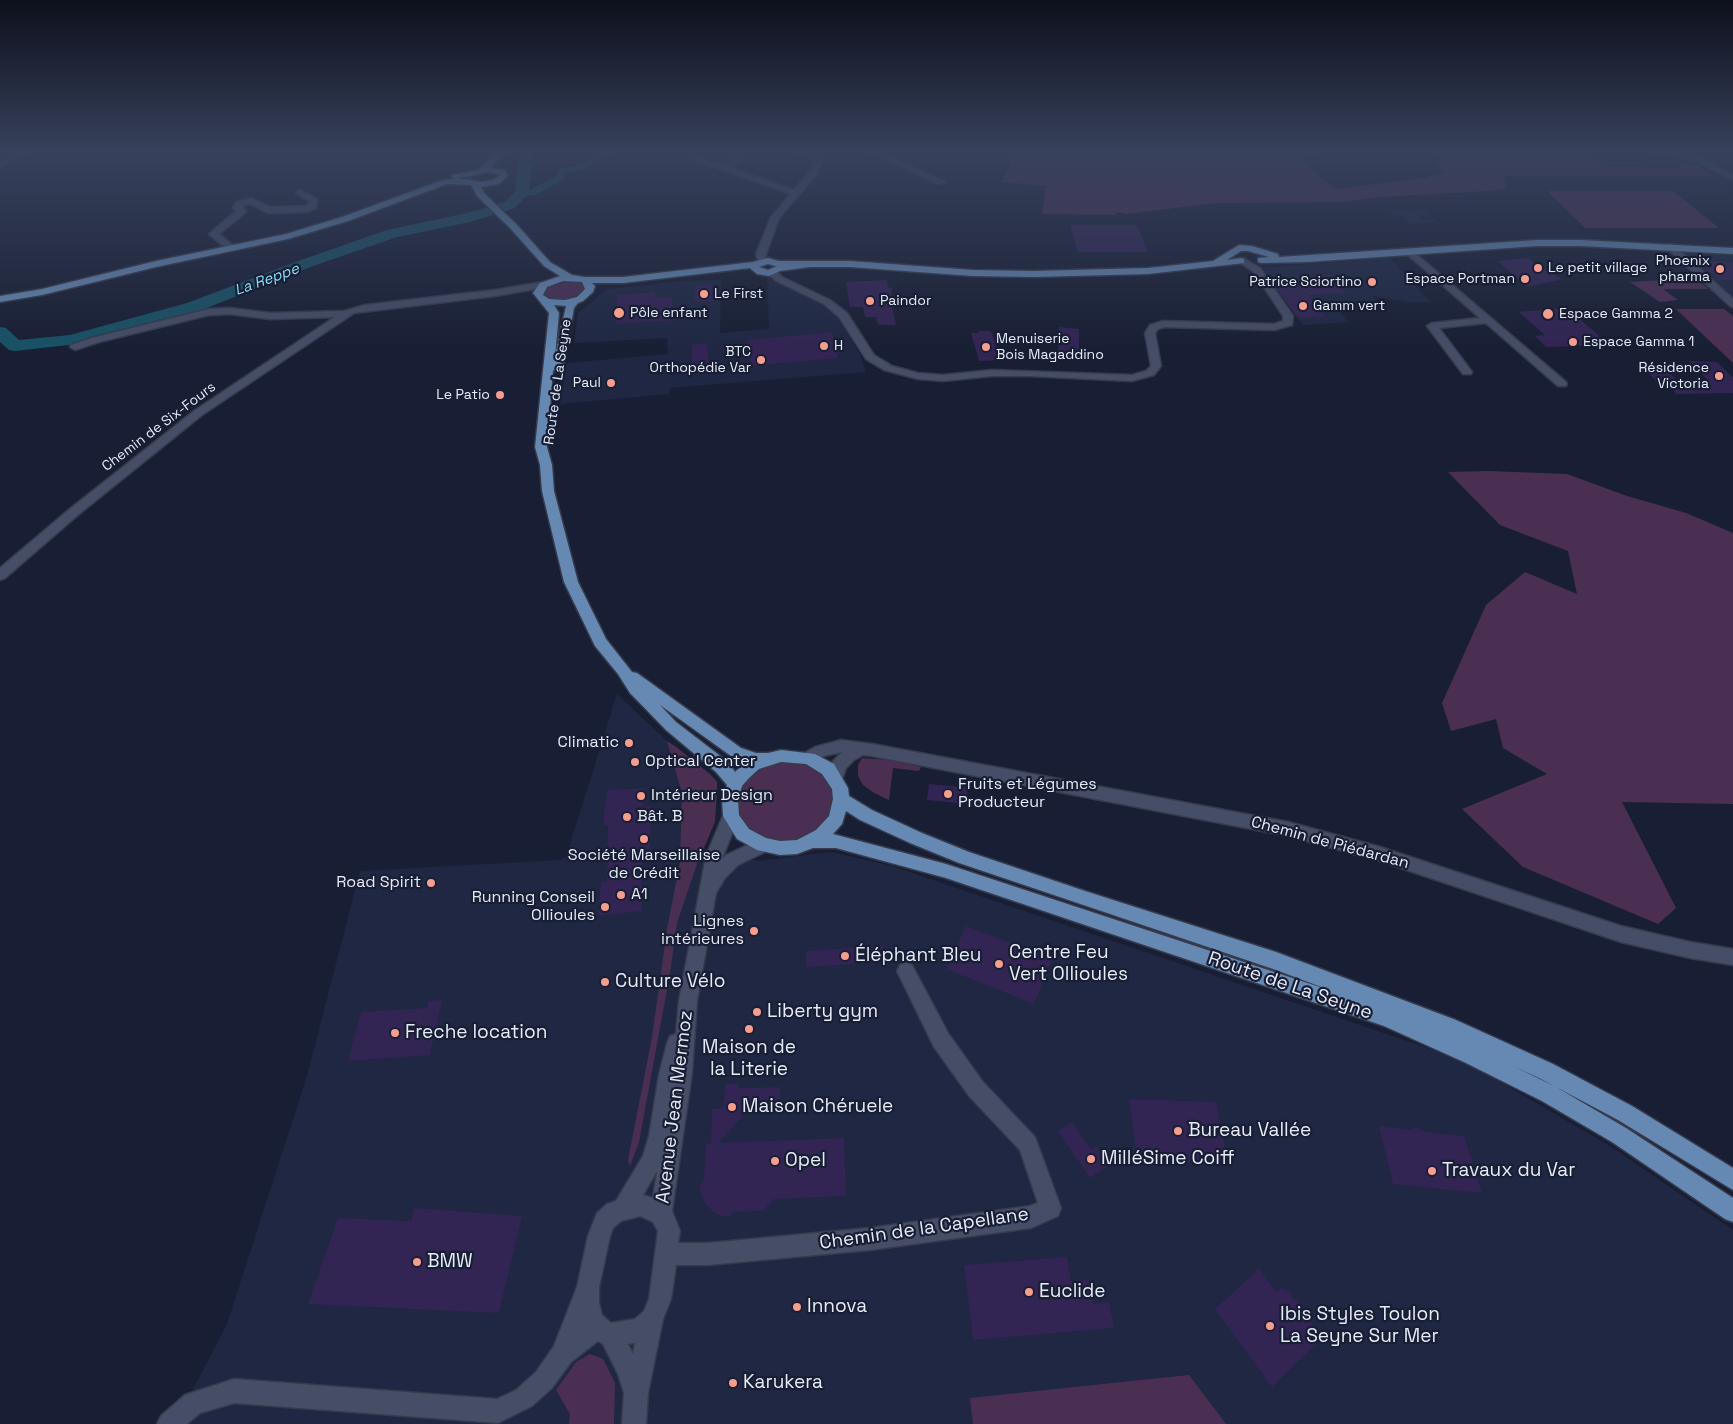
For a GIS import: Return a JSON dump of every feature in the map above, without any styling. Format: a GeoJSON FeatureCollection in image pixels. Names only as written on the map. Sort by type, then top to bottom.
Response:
{"type":"FeatureCollection","features":[{"type":"Feature","properties":{"kind":"main road"},"geometry":{"type":"LineString","coordinates":[[0,299],[42,292],[288,236],[341,218]]}},
{"type":"Feature","properties":{"kind":"main road"},"geometry":{"type":"LineString","coordinates":[[506,218],[547,264],[569,278]]}},
{"type":"Feature","properties":{"kind":"main road"},"geometry":{"type":"LineString","coordinates":[[1215,263],[1236,249],[1244,248],[1259,261],[1558,242],[1733,251]]}},
{"type":"Feature","properties":{"kind":"main road"},"geometry":{"type":"LineString","coordinates":[[1232,253],[1234,258],[1242,261]]}},
{"type":"Feature","properties":{"kind":"main road"},"geometry":{"type":"LineString","coordinates":[[546,283],[569,278],[623,280],[758,266],[776,268],[810,264],[850,264],[978,273],[1034,274],[1148,271],[1242,261]]}},
{"type":"Feature","properties":{"kind":"main road"},"geometry":{"type":"LineString","coordinates":[[547,264],[550,274],[546,283],[539,289],[543,299],[556,303],[574,301],[588,293],[615,285],[758,266]]}},
{"type":"Feature","properties":{"kind":"main road"},"geometry":{"type":"LineString","coordinates":[[585,280],[590,286],[588,293]]}},
{"type":"Feature","properties":{"kind":"main road","name":"Route de La Seyne"},"geometry":{"type":"LineString","coordinates":[[543,299],[554,314],[554,322],[540,447],[546,465],[550,498],[571,582],[600,642],[623,670],[635,690],[664,720],[722,767],[735,784]]}},
{"type":"Feature","properties":{"kind":"main road","name":"Route de La Seyne"},"geometry":{"type":"LineString","coordinates":[[546,465],[566,322],[569,308],[574,301]]}},
{"type":"Feature","properties":{"kind":"main road","name":"Route de La Seyne"},"geometry":{"type":"LineString","coordinates":[[623,670],[736,752],[756,759],[767,758]]}},
{"type":"Feature","properties":{"kind":"main road"},"geometry":{"type":"LineString","coordinates":[[781,756],[809,758],[828,769],[840,788],[842,799],[840,809],[830,827],[813,841],[797,847],[780,848],[763,845],[743,834],[731,816],[730,800],[735,784],[743,773],[754,764],[767,758],[781,756]]}},
{"type":"Feature","properties":{"kind":"main road","name":"Route de La Seyne"},"geometry":{"type":"LineString","coordinates":[[842,799],[875,819],[966,858],[1276,961],[1456,1029],[1546,1071],[1625,1113],[1733,1180]]}},
{"type":"Feature","properties":{"kind":"main road","name":"Route de La Seyne"},"geometry":{"type":"LineString","coordinates":[[813,841],[836,842],[946,871],[1386,1018],[1473,1056],[1549,1094],[1619,1135],[1733,1211]]}},
{"type":"Feature","properties":{"kind":"street"},"geometry":{"type":"LineString","coordinates":[[231,248],[213,234],[233,218]]}},
{"type":"Feature","properties":{"kind":"street"},"geometry":{"type":"LineString","coordinates":[[758,266],[775,218]]}},
{"type":"Feature","properties":{"kind":"street"},"geometry":{"type":"LineString","coordinates":[[1671,247],[1733,304]]}},
{"type":"Feature","properties":{"kind":"street"},"geometry":{"type":"LineString","coordinates":[[1410,252],[1562,384]]}},
{"type":"Feature","properties":{"kind":"street"},"geometry":{"type":"LineString","coordinates":[[776,268],[779,279],[828,302],[843,315],[870,357],[888,368],[918,376],[942,378],[992,373],[1136,378],[1150,373],[1156,366],[1150,333],[1154,327],[1162,324],[1274,326],[1288,323],[1288,316],[1259,261],[1242,261]]}},
{"type":"Feature","properties":{"kind":"street"},"geometry":{"type":"LineString","coordinates":[[75,347],[95,340],[209,312],[230,311],[270,316],[348,312],[365,308],[495,293],[546,283]]}},
{"type":"Feature","properties":{"kind":"street"},"geometry":{"type":"LineString","coordinates":[[495,293],[543,299]]}},
{"type":"Feature","properties":{"kind":"street","name":"Chemin de Six-Fours"},"geometry":{"type":"LineString","coordinates":[[0,574],[75,511],[198,413],[348,312]]}},
{"type":"Feature","properties":{"kind":"street"},"geometry":{"type":"LineString","coordinates":[[1467,372],[1432,326],[1488,320]]}},
{"type":"Feature","properties":{"kind":"street","name":"Chemin de Piédardan"},"geometry":{"type":"LineString","coordinates":[[809,758],[820,751],[841,746],[1288,829],[1380,854],[1620,934],[1690,950],[1733,957]]}},
{"type":"Feature","properties":{"kind":"street"},"geometry":{"type":"LineString","coordinates":[[834,777],[839,765],[848,756],[860,749]]}},
{"type":"Feature","properties":{"kind":"street","name":"Avenue Jean Mermoz"},"geometry":{"type":"LineString","coordinates":[[624,1208],[652,1160],[659,1136],[669,1075],[688,1001],[714,856],[731,816]]}},
{"type":"Feature","properties":{"kind":"street","name":"Avenue Jean Mermoz"},"geometry":{"type":"LineString","coordinates":[[706,897],[719,873],[732,860],[763,845]]}},
{"type":"Feature","properties":{"kind":"street","name":"Chemin de la Capellane"},"geometry":{"type":"LineString","coordinates":[[666,1254],[708,1254],[870,1239],[1032,1217],[1050,1208],[1028,1144],[976,1089],[946,1046],[906,971]]}},
{"type":"Feature","properties":{"kind":"street","name":"Avenue Jean Mermoz"},"geometry":{"type":"LineString","coordinates":[[662,1214],[682,1073],[688,1001]]}},
{"type":"Feature","properties":{"kind":"street"},"geometry":{"type":"LineString","coordinates":[[169,1424],[193,1403],[234,1391],[498,1411],[524,1398],[538,1386],[563,1353],[588,1287],[603,1225],[615,1212],[640,1205],[652,1208],[662,1214],[667,1222],[669,1232],[660,1300],[652,1319],[636,1393],[634,1424]]}},
{"type":"Feature","properties":{"kind":"street"},"geometry":{"type":"LineString","coordinates":[[588,1287],[590,1314],[605,1332],[629,1371],[636,1393]]}},
{"type":"Feature","properties":{"kind":"street"},"geometry":{"type":"LineString","coordinates":[[563,1353],[587,1335],[605,1332],[634,1332],[652,1319]]}},
{"type":"Feature","properties":{"kind":"shaded area"},"geometry":{"type":"Polygon","coordinates":[[[1406,218],[1433,219],[1436,222],[1410,223],[1406,218]]]}},
{"type":"Feature","properties":{"kind":"shaded area"},"geometry":{"type":"Polygon","coordinates":[[[1575,218],[1707,218],[1719,228],[1585,228],[1575,218]]]}},
{"type":"Feature","properties":{"kind":"shaded area"},"geometry":{"type":"Polygon","coordinates":[[[1688,252],[1733,253],[1733,299],[1683,255],[1688,252]]]}},
{"type":"Feature","properties":{"kind":"shaded area"},"geometry":{"type":"Polygon","coordinates":[[[1390,258],[1430,302],[1410,302],[1373,296],[1376,301],[1333,303],[1348,322],[1303,325],[1261,268],[1390,258]]]}},
{"type":"Feature","properties":{"kind":"shaded area"},"geometry":{"type":"Polygon","coordinates":[[[767,276],[824,305],[837,317],[860,354],[866,372],[670,388],[669,394],[560,404],[567,363],[668,354],[667,338],[574,343],[578,313],[608,289],[683,281],[721,280],[720,333],[769,329],[767,276]]]}},
{"type":"Feature","properties":{"kind":"shaded area"},"geometry":{"type":"Polygon","coordinates":[[[562,278],[588,283],[580,299],[547,302],[539,289],[562,278]]]}},
{"type":"Feature","properties":{"kind":"shaded area"},"geometry":{"type":"Polygon","coordinates":[[[1696,278],[1708,289],[1663,289],[1678,300],[1660,302],[1630,282],[1696,278]]]}},
{"type":"Feature","properties":{"kind":"shaded area"},"geometry":{"type":"Polygon","coordinates":[[[1676,309],[1724,309],[1733,316],[1733,363],[1676,309]]]}},
{"type":"Feature","properties":{"kind":"shaded area"},"geometry":{"type":"Polygon","coordinates":[[[1488,471],[1567,474],[1627,496],[1686,513],[1733,533],[1733,804],[1622,802],[1676,908],[1658,924],[1523,867],[1462,809],[1547,774],[1503,748],[1496,719],[1451,731],[1442,703],[1486,605],[1525,572],[1577,594],[1568,551],[1500,525],[1448,472],[1488,471]]]}},
{"type":"Feature","properties":{"kind":"shaded area"},"geometry":{"type":"Polygon","coordinates":[[[617,694],[667,741],[689,782],[691,846],[758,861],[831,852],[892,866],[1463,1060],[1613,1148],[1733,1230],[1733,1424],[175,1424],[227,1324],[307,1076],[360,871],[560,860],[566,857],[617,694]]]}},
{"type":"Feature","properties":{"kind":"shaded area"},"geometry":{"type":"Polygon","coordinates":[[[667,741],[711,775],[717,782],[715,822],[697,864],[677,923],[670,973],[639,1142],[630,1166],[628,1160],[652,1037],[667,929],[680,862],[682,793],[667,741]]]}},
{"type":"Feature","properties":{"kind":"shaded area"},"geometry":{"type":"Polygon","coordinates":[[[781,756],[819,763],[841,799],[813,841],[763,845],[731,816],[743,773],[781,756]]]}},
{"type":"Feature","properties":{"kind":"shaded area"},"geometry":{"type":"Polygon","coordinates":[[[862,758],[890,760],[921,767],[919,771],[893,768],[889,800],[863,785],[858,776],[858,765],[862,758]]]}},
{"type":"Feature","properties":{"kind":"shaded area"},"geometry":{"type":"Polygon","coordinates":[[[590,1354],[603,1359],[615,1383],[614,1424],[569,1424],[570,1414],[556,1390],[576,1362],[590,1354]]]}},
{"type":"Feature","properties":{"kind":"shaded area"},"geometry":{"type":"Polygon","coordinates":[[[1189,1375],[1226,1424],[973,1424],[970,1398],[1189,1375]]]}},
{"type":"Feature","properties":{"kind":"building"},"geometry":{"type":"Polygon","coordinates":[[[1070,225],[1137,225],[1148,252],[1078,252],[1070,225]]]}},
{"type":"Feature","properties":{"kind":"building"},"geometry":{"type":"Polygon","coordinates":[[[1528,258],[1539,267],[1562,279],[1527,287],[1498,261],[1528,258]]]}},
{"type":"Feature","properties":{"kind":"building","name":"Phoenix pharma"},"geometry":{"type":"Polygon","coordinates":[[[1698,261],[1733,263],[1733,280],[1717,280],[1715,274],[1711,274],[1698,261]]]}},
{"type":"Feature","properties":{"kind":"building","name":"Gamm vert"},"geometry":{"type":"Polygon","coordinates":[[[1332,275],[1346,293],[1309,295],[1325,317],[1298,318],[1269,278],[1332,275]]]}},
{"type":"Feature","properties":{"kind":"building","name":"Paindor"},"geometry":{"type":"Polygon","coordinates":[[[887,280],[888,287],[892,288],[891,302],[896,325],[878,325],[876,317],[865,317],[863,307],[850,307],[846,282],[887,280]]]}},
{"type":"Feature","properties":{"kind":"building","name":"Le First"},"geometry":{"type":"Polygon","coordinates":[[[714,285],[714,301],[694,302],[695,286],[714,285]]]}},
{"type":"Feature","properties":{"kind":"building"},"geometry":{"type":"Polygon","coordinates":[[[655,292],[655,298],[672,297],[674,320],[616,324],[617,295],[655,292]]]}},
{"type":"Feature","properties":{"kind":"building"},"geometry":{"type":"Polygon","coordinates":[[[1567,308],[1608,345],[1546,347],[1535,336],[1545,335],[1519,312],[1567,308]]]}},
{"type":"Feature","properties":{"kind":"building"},"geometry":{"type":"Polygon","coordinates":[[[1059,327],[1079,329],[1079,356],[1058,354],[1059,327]]]}},
{"type":"Feature","properties":{"kind":"building","name":"Menuiserie Bois Magaddino"},"geometry":{"type":"Polygon","coordinates":[[[978,331],[991,331],[1001,360],[979,361],[971,333],[978,333],[978,331]]]}},
{"type":"Feature","properties":{"kind":"building"},"geometry":{"type":"Polygon","coordinates":[[[832,332],[838,358],[751,366],[747,340],[832,332]]]}},
{"type":"Feature","properties":{"kind":"building"},"geometry":{"type":"Polygon","coordinates":[[[707,343],[709,369],[691,371],[692,345],[707,343]]]}},
{"type":"Feature","properties":{"kind":"building","name":"Résidence Victoria"},"geometry":{"type":"Polygon","coordinates":[[[1689,361],[1717,362],[1733,378],[1733,393],[1676,394],[1671,388],[1664,388],[1649,374],[1652,374],[1648,369],[1665,369],[1677,380],[1707,380],[1689,361]]]}},
{"type":"Feature","properties":{"kind":"building","name":"Fruits et Légumes Producteur"},"geometry":{"type":"Polygon","coordinates":[[[929,784],[968,788],[967,804],[927,800],[929,784]]]}},
{"type":"Feature","properties":{"kind":"building"},"geometry":{"type":"Polygon","coordinates":[[[645,788],[643,807],[651,806],[650,851],[641,852],[642,911],[598,916],[601,882],[607,882],[608,825],[603,825],[607,790],[645,788]]]}},
{"type":"Feature","properties":{"kind":"building","name":"Centre Feu Vert Ollioules"},"geometry":{"type":"Polygon","coordinates":[[[966,926],[1052,959],[1034,1004],[946,969],[966,926]]]}},
{"type":"Feature","properties":{"kind":"building","name":"Éléphant Bleu"},"geometry":{"type":"Polygon","coordinates":[[[883,946],[884,962],[806,967],[806,951],[883,946]]]}},
{"type":"Feature","properties":{"kind":"building","name":"Freche location"},"geometry":{"type":"Polygon","coordinates":[[[442,1000],[430,1055],[348,1061],[361,1012],[427,1008],[428,1001],[442,1000]]]}},
{"type":"Feature","properties":{"kind":"building","name":"Opel"},"geometry":{"type":"Polygon","coordinates":[[[738,1083],[738,1088],[780,1087],[780,1105],[766,1105],[766,1103],[743,1104],[743,1116],[718,1143],[844,1138],[846,1196],[774,1199],[763,1211],[733,1212],[730,1216],[721,1216],[712,1211],[701,1194],[700,1184],[704,1179],[706,1144],[711,1143],[712,1109],[724,1108],[725,1084],[738,1083]]]}},
{"type":"Feature","properties":{"kind":"building","name":"Bureau Vallée"},"geometry":{"type":"Polygon","coordinates":[[[1129,1099],[1216,1102],[1228,1164],[1137,1160],[1129,1099]]]}},
{"type":"Feature","properties":{"kind":"building","name":"MilléSime Coiff"},"geometry":{"type":"Polygon","coordinates":[[[1072,1122],[1091,1149],[1096,1146],[1109,1165],[1090,1178],[1058,1131],[1072,1122]]]}},
{"type":"Feature","properties":{"kind":"building","name":"Travaux du Var"},"geometry":{"type":"Polygon","coordinates":[[[1379,1126],[1411,1130],[1416,1127],[1426,1132],[1464,1136],[1482,1193],[1393,1184],[1379,1126]]]}},
{"type":"Feature","properties":{"kind":"building","name":"BMW"},"geometry":{"type":"Polygon","coordinates":[[[414,1208],[522,1216],[499,1313],[308,1304],[338,1218],[411,1221],[414,1208]]]}},
{"type":"Feature","properties":{"kind":"building","name":"Euclide"},"geometry":{"type":"Polygon","coordinates":[[[1067,1257],[1071,1281],[1089,1280],[1093,1304],[1109,1302],[1114,1328],[973,1340],[964,1265],[1067,1257]]]}},
{"type":"Feature","properties":{"kind":"building","name":"Ibis Styles Toulon La Seyne Sur Mer"},"geometry":{"type":"Polygon","coordinates":[[[1259,1269],[1276,1292],[1282,1288],[1291,1292],[1291,1297],[1306,1310],[1305,1314],[1323,1337],[1272,1387],[1215,1309],[1259,1269]]]}},
{"type":"Feature","properties":{"kind":"waterway","name":"La Reppe"},"geometry":{"type":"LineString","coordinates":[[0,332],[15,346],[71,340],[193,307],[307,263],[393,233],[463,218]]}},
{"type":"Feature","properties":{"kind":"place","name":"Le petit village"},"geometry":{"type":"Point","coordinates":[1538,268]}},
{"type":"Feature","properties":{"kind":"place","name":"Phoenix pharma"},"geometry":{"type":"Point","coordinates":[1720,269]}},
{"type":"Feature","properties":{"kind":"place","name":"Espace Portman"},"geometry":{"type":"Point","coordinates":[1525,279]}},
{"type":"Feature","properties":{"kind":"place","name":"Patrice Sciortino"},"geometry":{"type":"Point","coordinates":[1372,282]}},
{"type":"Feature","properties":{"kind":"place","name":"Le First"},"geometry":{"type":"Point","coordinates":[704,294]}},
{"type":"Feature","properties":{"kind":"place","name":"Paindor"},"geometry":{"type":"Point","coordinates":[870,301]}},
{"type":"Feature","properties":{"kind":"place","name":"Gamm vert"},"geometry":{"type":"Point","coordinates":[1303,306]}},
{"type":"Feature","properties":{"kind":"place","name":"Pôle enfant"},"geometry":{"type":"Point","coordinates":[619,313]}},
{"type":"Feature","properties":{"kind":"place","name":"Espace Gamma 2"},"geometry":{"type":"Point","coordinates":[1548,314]}},
{"type":"Feature","properties":{"kind":"place","name":"Espace Gamma 1"},"geometry":{"type":"Point","coordinates":[1573,342]}},
{"type":"Feature","properties":{"kind":"place","name":"H"},"geometry":{"type":"Point","coordinates":[824,346]}},
{"type":"Feature","properties":{"kind":"place","name":"Menuiserie Bois Magaddino"},"geometry":{"type":"Point","coordinates":[986,347]}},
{"type":"Feature","properties":{"kind":"place","name":"BTC Orthopédie Var"},"geometry":{"type":"Point","coordinates":[761,360]}},
{"type":"Feature","properties":{"kind":"place","name":"Résidence Victoria"},"geometry":{"type":"Point","coordinates":[1719,376]}},
{"type":"Feature","properties":{"kind":"place","name":"Paul"},"geometry":{"type":"Point","coordinates":[611,383]}},
{"type":"Feature","properties":{"kind":"place","name":"Le Patio"},"geometry":{"type":"Point","coordinates":[500,395]}},
{"type":"Feature","properties":{"kind":"place","name":"Climatic"},"geometry":{"type":"Point","coordinates":[629,743]}},
{"type":"Feature","properties":{"kind":"place","name":"Optical Center"},"geometry":{"type":"Point","coordinates":[635,762]}},
{"type":"Feature","properties":{"kind":"place","name":"Fruits et Légumes Producteur"},"geometry":{"type":"Point","coordinates":[948,794]}},
{"type":"Feature","properties":{"kind":"place","name":"Intérieur Design"},"geometry":{"type":"Point","coordinates":[641,796]}},
{"type":"Feature","properties":{"kind":"place","name":"Bât. B"},"geometry":{"type":"Point","coordinates":[627,817]}},
{"type":"Feature","properties":{"kind":"place","name":"Société Marseillaise de Crédit"},"geometry":{"type":"Point","coordinates":[644,839]}},
{"type":"Feature","properties":{"kind":"place","name":"Road Spirit"},"geometry":{"type":"Point","coordinates":[431,883]}},
{"type":"Feature","properties":{"kind":"place","name":"A1"},"geometry":{"type":"Point","coordinates":[621,895]}},
{"type":"Feature","properties":{"kind":"place","name":"Running Conseil Ollioules"},"geometry":{"type":"Point","coordinates":[605,907]}},
{"type":"Feature","properties":{"kind":"place","name":"Lignes intérieures"},"geometry":{"type":"Point","coordinates":[754,931]}},
{"type":"Feature","properties":{"kind":"place","name":"Éléphant Bleu"},"geometry":{"type":"Point","coordinates":[845,956]}},
{"type":"Feature","properties":{"kind":"place","name":"Centre Feu Vert Ollioules"},"geometry":{"type":"Point","coordinates":[999,964]}},
{"type":"Feature","properties":{"kind":"place","name":"Culture Vélo"},"geometry":{"type":"Point","coordinates":[605,982]}},
{"type":"Feature","properties":{"kind":"place","name":"Liberty gym"},"geometry":{"type":"Point","coordinates":[757,1012]}},
{"type":"Feature","properties":{"kind":"place","name":"Maison de la Literie"},"geometry":{"type":"Point","coordinates":[749,1029]}},
{"type":"Feature","properties":{"kind":"place","name":"Freche location"},"geometry":{"type":"Point","coordinates":[395,1033]}},
{"type":"Feature","properties":{"kind":"place","name":"Maison Chéruele"},"geometry":{"type":"Point","coordinates":[732,1107]}},
{"type":"Feature","properties":{"kind":"place","name":"Bureau Vallée"},"geometry":{"type":"Point","coordinates":[1178,1131]}},
{"type":"Feature","properties":{"kind":"place","name":"MilléSime Coiff"},"geometry":{"type":"Point","coordinates":[1091,1159]}},
{"type":"Feature","properties":{"kind":"place","name":"Opel"},"geometry":{"type":"Point","coordinates":[775,1161]}},
{"type":"Feature","properties":{"kind":"place","name":"Travaux du Var"},"geometry":{"type":"Point","coordinates":[1432,1171]}},
{"type":"Feature","properties":{"kind":"place","name":"BMW"},"geometry":{"type":"Point","coordinates":[417,1262]}},
{"type":"Feature","properties":{"kind":"place","name":"Euclide"},"geometry":{"type":"Point","coordinates":[1029,1292]}},
{"type":"Feature","properties":{"kind":"place","name":"Innova"},"geometry":{"type":"Point","coordinates":[797,1307]}},
{"type":"Feature","properties":{"kind":"place","name":"Ibis Styles Toulon La Seyne Sur Mer"},"geometry":{"type":"Point","coordinates":[1270,1326]}},
{"type":"Feature","properties":{"kind":"place","name":"Karukera"},"geometry":{"type":"Point","coordinates":[733,1383]}}]}
